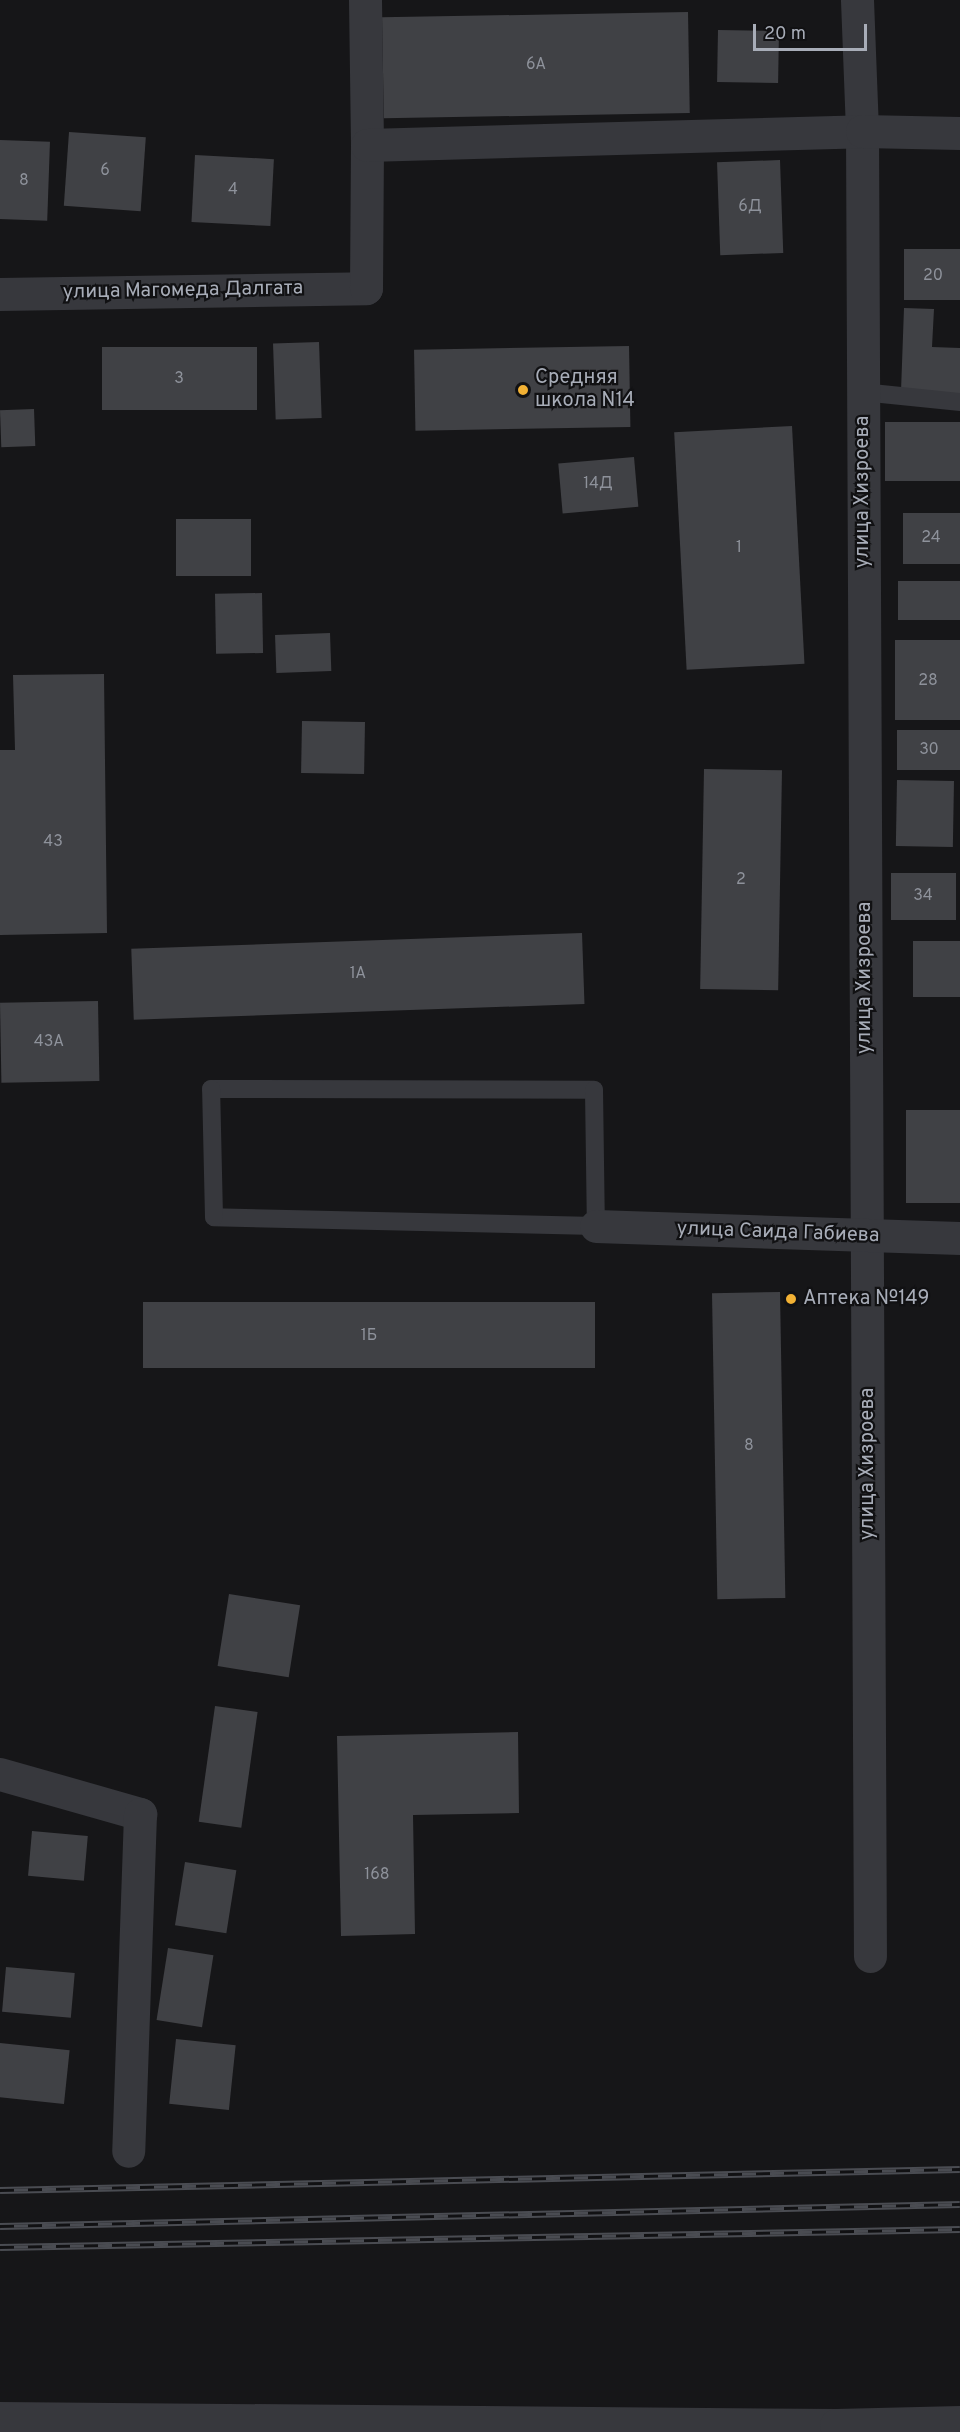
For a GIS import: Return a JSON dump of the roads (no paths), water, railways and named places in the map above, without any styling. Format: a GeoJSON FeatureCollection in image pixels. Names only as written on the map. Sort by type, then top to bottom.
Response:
{"type":"FeatureCollection","features":[{"type":"Feature","properties":{"kind":"street"},"geometry":{"type":"LineString","coordinates":[[365,0],[366,145],[862,131],[960,133]]}},
{"type":"Feature","properties":{"kind":"street","name":"улица Хизроева"},"geometry":{"type":"LineString","coordinates":[[857,0],[862,131],[870,1956]]}},
{"type":"Feature","properties":{"kind":"street","name":"улица Магомеда Далгата"},"geometry":{"type":"LineString","coordinates":[[0,294],[366,288],[366,145]]}},
{"type":"Feature","properties":{"kind":"street","name":"улица Саида Габиева"},"geometry":{"type":"LineString","coordinates":[[596,1226],[867,1238],[960,1238]]}},
{"type":"Feature","properties":{"kind":"street"},"geometry":{"type":"LineString","coordinates":[[0,1774],[140,1814],[128,2151]]}},
{"type":"Feature","properties":{"kind":"street"},"geometry":{"type":"LineString","coordinates":[[0,2418],[80,2425],[836,2428],[960,2422]]}},
{"type":"Feature","properties":{"kind":"lane"},"geometry":{"type":"LineString","coordinates":[[862,392],[960,402]]}},
{"type":"Feature","properties":{"kind":"lane"},"geometry":{"type":"LineString","coordinates":[[211,1089],[594,1090],[596,1226],[214,1217],[211,1089]]}},
{"type":"Feature","properties":{"kind":"railway"},"geometry":{"type":"LineString","coordinates":[[0,2190],[960,2169]]}},
{"type":"Feature","properties":{"kind":"railway"},"geometry":{"type":"LineString","coordinates":[[0,2226],[960,2204]]}},
{"type":"Feature","properties":{"kind":"railway"},"geometry":{"type":"LineString","coordinates":[[0,2247],[960,2229]]}},
{"type":"Feature","properties":{"kind":"place","name":"Средняя школа N14"},"geometry":{"type":"Point","coordinates":[523,390]}},
{"type":"Feature","properties":{"kind":"place","name":"Аптека №149"},"geometry":{"type":"Point","coordinates":[791,1299]}}]}
